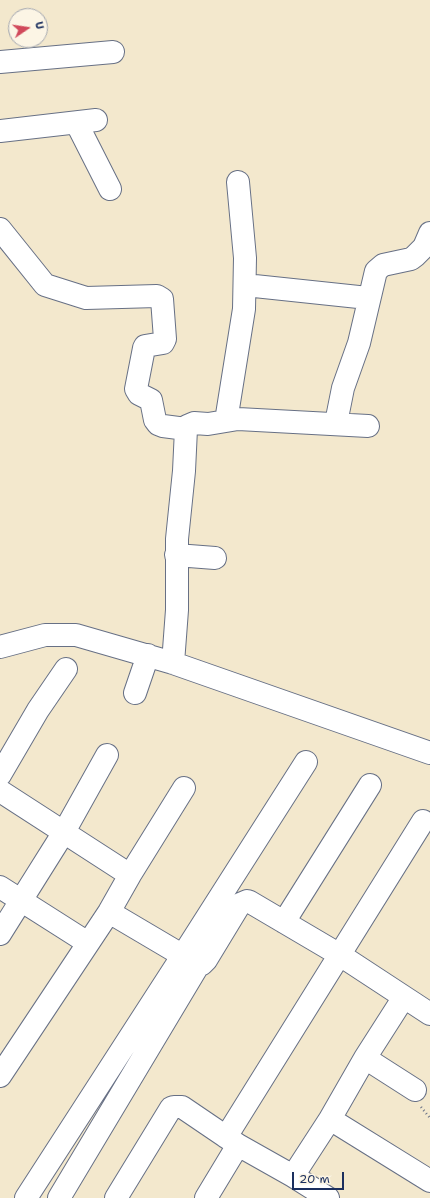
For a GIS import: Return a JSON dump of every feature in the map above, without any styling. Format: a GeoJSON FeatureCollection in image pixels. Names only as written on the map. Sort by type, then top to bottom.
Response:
{"type":"FeatureCollection","features":[{"type":"Feature","properties":{"kind":"street"},"geometry":{"type":"LineString","coordinates":[[0,62],[113,52]]}},
{"type":"Feature","properties":{"kind":"street"},"geometry":{"type":"LineString","coordinates":[[0,131],[86,122],[110,189]]}},
{"type":"Feature","properties":{"kind":"street"},"geometry":{"type":"LineString","coordinates":[[226,421],[244,309],[245,258],[238,182]]}},
{"type":"Feature","properties":{"kind":"street"},"geometry":{"type":"LineString","coordinates":[[0,230],[44,284],[86,298],[155,296],[161,298],[164,306],[165,339],[163,342],[145,346],[136,388],[139,394],[151,400],[155,420],[158,424],[186,429]]}},
{"type":"Feature","properties":{"kind":"street"},"geometry":{"type":"LineString","coordinates":[[336,423],[343,388],[359,343],[368,298],[376,271],[383,265],[411,259],[424,247],[430,233]]}},
{"type":"Feature","properties":{"kind":"street"},"geometry":{"type":"LineString","coordinates":[[244,285],[368,298]]}},
{"type":"Feature","properties":{"kind":"street"},"geometry":{"type":"LineString","coordinates":[[173,663],[177,610],[176,555],[187,426],[194,423],[208,424],[238,420],[336,423],[368,426]]}},
{"type":"Feature","properties":{"kind":"street"},"geometry":{"type":"LineString","coordinates":[[176,555],[215,558]]}},
{"type":"Feature","properties":{"kind":"street"},"geometry":{"type":"LineString","coordinates":[[0,647],[45,635],[76,635],[173,663],[430,753]]}},
{"type":"Feature","properties":{"kind":"street"},"geometry":{"type":"LineString","coordinates":[[135,693],[148,655]]}},
{"type":"Feature","properties":{"kind":"street"},"geometry":{"type":"LineString","coordinates":[[0,775],[38,710],[66,669]]}},
{"type":"Feature","properties":{"kind":"street"},"geometry":{"type":"LineString","coordinates":[[0,934],[64,832],[107,755]]}},
{"type":"Feature","properties":{"kind":"street"},"geometry":{"type":"LineString","coordinates":[[59,1198],[191,960],[306,762]]}},
{"type":"Feature","properties":{"kind":"street"},"geometry":{"type":"LineString","coordinates":[[284,922],[370,785]]}},
{"type":"Feature","properties":{"kind":"street"},"geometry":{"type":"LineString","coordinates":[[0,1076],[109,912],[184,788]]}},
{"type":"Feature","properties":{"kind":"street"},"geometry":{"type":"LineString","coordinates":[[0,791],[130,875]]}},
{"type":"Feature","properties":{"kind":"street"},"geometry":{"type":"LineString","coordinates":[[206,1198],[232,1141],[340,956],[424,822]]}},
{"type":"Feature","properties":{"kind":"street"},"geometry":{"type":"LineString","coordinates":[[0,887],[88,943]]}},
{"type":"Feature","properties":{"kind":"street"},"geometry":{"type":"LineString","coordinates":[[109,912],[191,960],[206,960],[240,904],[250,902],[340,956],[430,1014]]}},
{"type":"Feature","properties":{"kind":"street"},"geometry":{"type":"LineString","coordinates":[[26,1198],[191,960]]}},
{"type":"Feature","properties":{"kind":"street"},"geometry":{"type":"LineString","coordinates":[[293,1176],[330,1119],[365,1058],[404,997]]}},
{"type":"Feature","properties":{"kind":"street"},"geometry":{"type":"LineString","coordinates":[[365,1058],[415,1090]]}},
{"type":"Feature","properties":{"kind":"street"},"geometry":{"type":"LineString","coordinates":[[116,1198],[174,1107],[182,1107],[232,1141],[328,1198]]}},
{"type":"Feature","properties":{"kind":"street"},"geometry":{"type":"LineString","coordinates":[[330,1119],[430,1181]]}}]}
